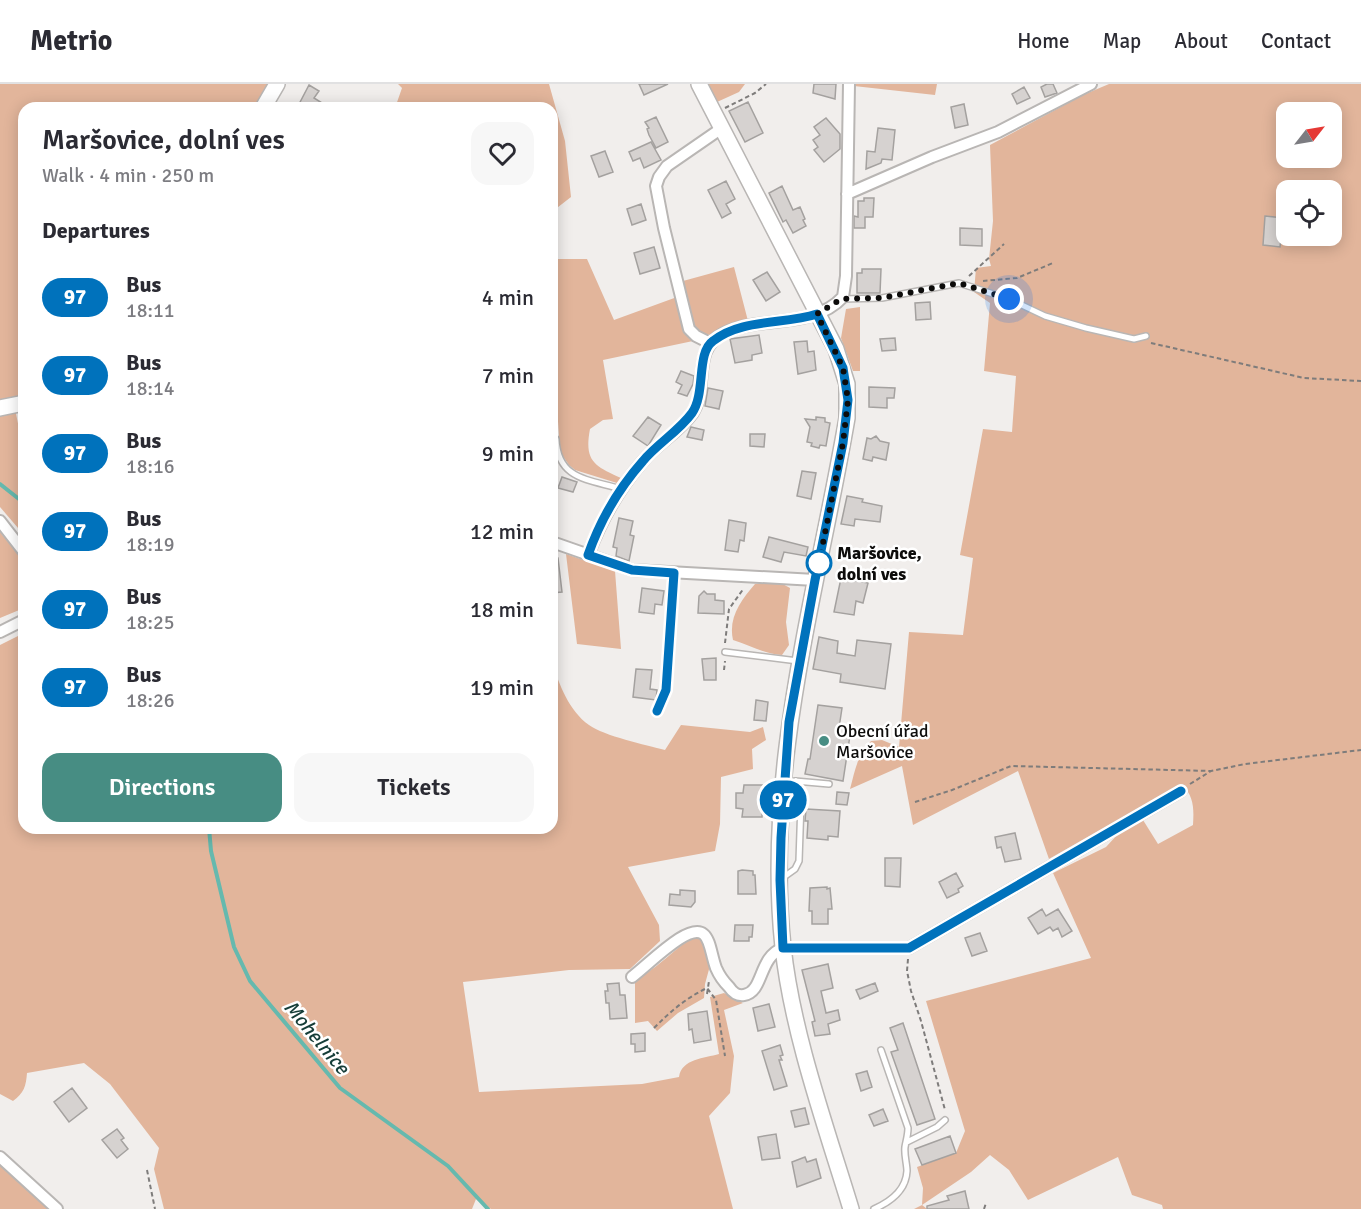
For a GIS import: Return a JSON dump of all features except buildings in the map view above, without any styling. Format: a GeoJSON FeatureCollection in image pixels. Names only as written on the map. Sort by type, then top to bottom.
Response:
{"type":"FeatureCollection","features":[{"type":"Feature","properties":{"kind":"main road"},"geometry":{"type":"LineString","coordinates":[[267,102],[278,84]]}},
{"type":"Feature","properties":{"kind":"main road"},"geometry":{"type":"LineString","coordinates":[[699,84],[843,368],[848,400],[843,443],[789,722],[790,780],[780,880],[783,948],[791,994],[806,1056],[851,1209]]}},
{"type":"Feature","properties":{"kind":"main road"},"geometry":{"type":"LineString","coordinates":[[0,408],[18,404]]}},
{"type":"Feature","properties":{"kind":"street"},"geometry":{"type":"LineString","coordinates":[[588,555],[594,538],[621,489],[643,460],[691,414],[700,395],[702,361],[710,343],[724,333],[744,326],[804,318],[817,314],[841,299],[846,276],[849,84]]}},
{"type":"Feature","properties":{"kind":"street"},"geometry":{"type":"LineString","coordinates":[[847,194],[932,157],[998,132],[1091,84]]}},
{"type":"Feature","properties":{"kind":"street"},"geometry":{"type":"LineString","coordinates":[[710,343],[696,336],[689,329],[656,186],[666,166],[722,128]]}},
{"type":"Feature","properties":{"kind":"street"},"geometry":{"type":"LineString","coordinates":[[0,521],[18,544]]}},
{"type":"Feature","properties":{"kind":"street"},"geometry":{"type":"LineString","coordinates":[[558,544],[632,570],[815,580]]}},
{"type":"Feature","properties":{"kind":"street"},"geometry":{"type":"LineString","coordinates":[[0,632],[18,623]]}},
{"type":"Feature","properties":{"kind":"street"},"geometry":{"type":"LineString","coordinates":[[632,977],[678,940],[690,933],[700,931],[704,933],[710,944],[722,978],[733,993],[746,995],[754,990],[771,955],[783,948],[909,948],[1181,791]]}},
{"type":"Feature","properties":{"kind":"street"},"geometry":{"type":"LineString","coordinates":[[0,1157],[57,1209]]}},
{"type":"Feature","properties":{"kind":"lane"},"geometry":{"type":"LineString","coordinates":[[841,299],[882,298],[959,283],[1009,299],[1045,316],[1086,328],[1134,339],[1146,336]]}},
{"type":"Feature","properties":{"kind":"lane"},"geometry":{"type":"LineString","coordinates":[[558,453],[559,460],[569,472],[621,489]]}},
{"type":"Feature","properties":{"kind":"lane"},"geometry":{"type":"LineString","coordinates":[[657,711],[666,690],[674,573]]}},
{"type":"Feature","properties":{"kind":"lane"},"geometry":{"type":"LineString","coordinates":[[725,652],[800,662]]}},
{"type":"Feature","properties":{"kind":"lane"},"geometry":{"type":"LineString","coordinates":[[790,780],[829,784]]}},
{"type":"Feature","properties":{"kind":"lane"},"geometry":{"type":"LineString","coordinates":[[874,1209],[895,1197],[905,1183],[907,1173],[905,1147],[908,1142],[908,1128],[881,1050]]}},
{"type":"Feature","properties":{"kind":"lane"},"geometry":{"type":"LineString","coordinates":[[908,1142],[937,1127],[945,1120]]}},
{"type":"Feature","properties":{"kind":"path"},"geometry":{"type":"LineString","coordinates":[[714,113],[755,93],[766,84]]}},
{"type":"Feature","properties":{"kind":"path"},"geometry":{"type":"LineString","coordinates":[[959,283],[1004,244]]}},
{"type":"Feature","properties":{"kind":"path"},"geometry":{"type":"LineString","coordinates":[[959,283],[1017,278],[1053,262]]}},
{"type":"Feature","properties":{"kind":"path"},"geometry":{"type":"LineString","coordinates":[[1134,339],[1304,378],[1361,381]]}},
{"type":"Feature","properties":{"kind":"path"},"geometry":{"type":"LineString","coordinates":[[724,670],[729,609],[742,590],[756,578]]}},
{"type":"Feature","properties":{"kind":"path"},"geometry":{"type":"LineString","coordinates":[[915,802],[1011,766],[1211,771],[1245,764],[1361,750]]}},
{"type":"Feature","properties":{"kind":"path"},"geometry":{"type":"LineString","coordinates":[[1181,791],[1211,771]]}},
{"type":"Feature","properties":{"kind":"path"},"geometry":{"type":"LineString","coordinates":[[909,948],[907,971],[911,991],[945,1108],[945,1120]]}},
{"type":"Feature","properties":{"kind":"path"},"geometry":{"type":"LineString","coordinates":[[654,1028],[674,1008],[707,988],[716,1000],[725,1056]]}},
{"type":"Feature","properties":{"kind":"path"},"geometry":{"type":"LineString","coordinates":[[147,1170],[155,1209]]}},
{"type":"Feature","properties":{"kind":"path"},"geometry":{"type":"LineString","coordinates":[[984,1209],[986,1203]]}},
{"type":"Feature","properties":{"kind":"shaded area"},"geometry":{"type":"Polygon","coordinates":[[[0,84],[268,84],[258,102],[18,102],[18,398],[13,399],[18,424],[18,528],[0,507],[0,84]]]}},
{"type":"Feature","properties":{"kind":"shaded area"},"geometry":{"type":"Polygon","coordinates":[[[398,84],[549,84],[554,102],[397,102],[402,88],[398,84]]]}},
{"type":"Feature","properties":{"kind":"shaded area"},"geometry":{"type":"Polygon","coordinates":[[[708,84],[745,84],[739,92],[717,102],[708,84]]]}},
{"type":"Feature","properties":{"kind":"shaded area"},"geometry":{"type":"Polygon","coordinates":[[[854,84],[937,84],[935,95],[854,86],[854,84]]]}},
{"type":"Feature","properties":{"kind":"shaded area"},"geometry":{"type":"Polygon","coordinates":[[[1109,84],[1361,84],[1361,1209],[1163,1209],[1162,1205],[1132,1195],[1118,1157],[1028,1200],[1009,1170],[990,1155],[971,1172],[922,1205],[923,1188],[917,1167],[956,1153],[965,1131],[926,1001],[1091,958],[1053,873],[1106,847],[1118,834],[1143,820],[1158,844],[1193,825],[1193,808],[1191,798],[1182,784],[1049,859],[1018,771],[913,825],[902,766],[850,789],[860,758],[871,741],[882,740],[899,747],[909,632],[963,635],[973,558],[960,555],[983,429],[1012,432],[1016,376],[984,371],[990,303],[974,292],[976,268],[991,266],[989,259],[993,221],[990,145],[1083,95],[1109,84]]]}},
{"type":"Feature","properties":{"kind":"shaded area"},"geometry":{"type":"Polygon","coordinates":[[[558,116],[565,141],[571,197],[558,207],[558,116]]]}},
{"type":"Feature","properties":{"kind":"shaded area"},"geometry":{"type":"Polygon","coordinates":[[[558,259],[587,259],[614,320],[677,297],[687,331],[693,341],[603,360],[613,419],[603,420],[590,429],[589,448],[593,461],[598,466],[621,478],[617,483],[575,470],[560,452],[558,259]]]}},
{"type":"Feature","properties":{"kind":"shaded area"},"geometry":{"type":"Polygon","coordinates":[[[734,267],[748,321],[710,335],[698,332],[693,326],[683,281],[734,267]]]}},
{"type":"Feature","properties":{"kind":"shaded area"},"geometry":{"type":"Polygon","coordinates":[[[860,307],[860,371],[853,371],[841,338],[846,309],[860,307]]]}},
{"type":"Feature","properties":{"kind":"shaded area"},"geometry":{"type":"Polygon","coordinates":[[[0,532],[18,554],[18,610],[0,618],[0,532]]]}},
{"type":"Feature","properties":{"kind":"shaded area"},"geometry":{"type":"Polygon","coordinates":[[[566,554],[615,571],[621,649],[577,644],[566,554]]]}},
{"type":"Feature","properties":{"kind":"shaded area"},"geometry":{"type":"Polygon","coordinates":[[[779,582],[790,588],[786,622],[789,645],[782,655],[733,640],[734,617],[750,590],[755,584],[779,582]]]}},
{"type":"Feature","properties":{"kind":"shaded area"},"geometry":{"type":"Polygon","coordinates":[[[18,636],[18,834],[558,834],[558,678],[570,705],[589,725],[615,736],[665,750],[681,725],[750,732],[763,727],[766,740],[752,749],[753,769],[721,777],[720,824],[715,851],[628,867],[659,925],[660,941],[630,969],[569,970],[463,982],[479,1092],[642,1084],[679,1077],[684,1066],[689,1063],[719,1054],[710,997],[724,993],[743,1003],[724,1010],[734,1056],[730,1093],[709,1116],[733,1209],[491,1209],[476,1199],[472,1209],[164,1209],[154,1169],[159,1148],[110,1084],[84,1063],[27,1073],[24,1089],[13,1101],[0,1094],[0,645],[18,636]]]}},
{"type":"Feature","properties":{"kind":"shaded area"},"geometry":{"type":"Polygon","coordinates":[[[694,937],[701,938],[711,962],[704,998],[678,1013],[657,1031],[648,1021],[635,1023],[635,979],[651,970],[694,937]]]}},
{"type":"Feature","properties":{"kind":"shaded area"},"geometry":{"type":"Polygon","coordinates":[[[0,1162],[50,1209],[0,1209],[0,1162]]]}},
{"type":"Feature","properties":{"kind":"shaded area"},"geometry":{"type":"Polygon","coordinates":[[[922,1205],[927,1209],[914,1209],[922,1205]]]}},
{"type":"Feature","properties":{"kind":"waterway","name":"Mohelnice"},"geometry":{"type":"LineString","coordinates":[[0,484],[18,498]]}},
{"type":"Feature","properties":{"kind":"waterway","name":"Mohelnice"},"geometry":{"type":"LineString","coordinates":[[210,834],[211,851],[234,947],[250,981],[340,1088],[448,1166],[488,1209]]}},
{"type":"Feature","properties":{"kind":"bus line","name":"97"},"geometry":{"type":"LineString","coordinates":[[657,711],[666,690],[674,573],[632,570],[588,555],[594,538],[621,489],[643,460],[691,414],[700,395],[702,361],[710,343],[724,333],[744,326],[804,318],[817,314],[843,368],[848,400],[843,443],[789,722],[781,838],[783,948],[909,948],[1181,791]]}},
{"type":"Feature","properties":{"kind":"place","name":"Maršovice, dolní ves"},"geometry":{"type":"Point","coordinates":[819,563]}},
{"type":"Feature","properties":{"kind":"place","name":"Obecní úřad Maršovice"},"geometry":{"type":"Point","coordinates":[824,741]}},
{"type":"Feature","properties":{"kind":"route"},"geometry":{"type":"LineString","coordinates":[[819,563],[843,443],[848,400],[843,368],[817,314],[841,299],[882,298],[959,283],[1009,299]]}}]}
